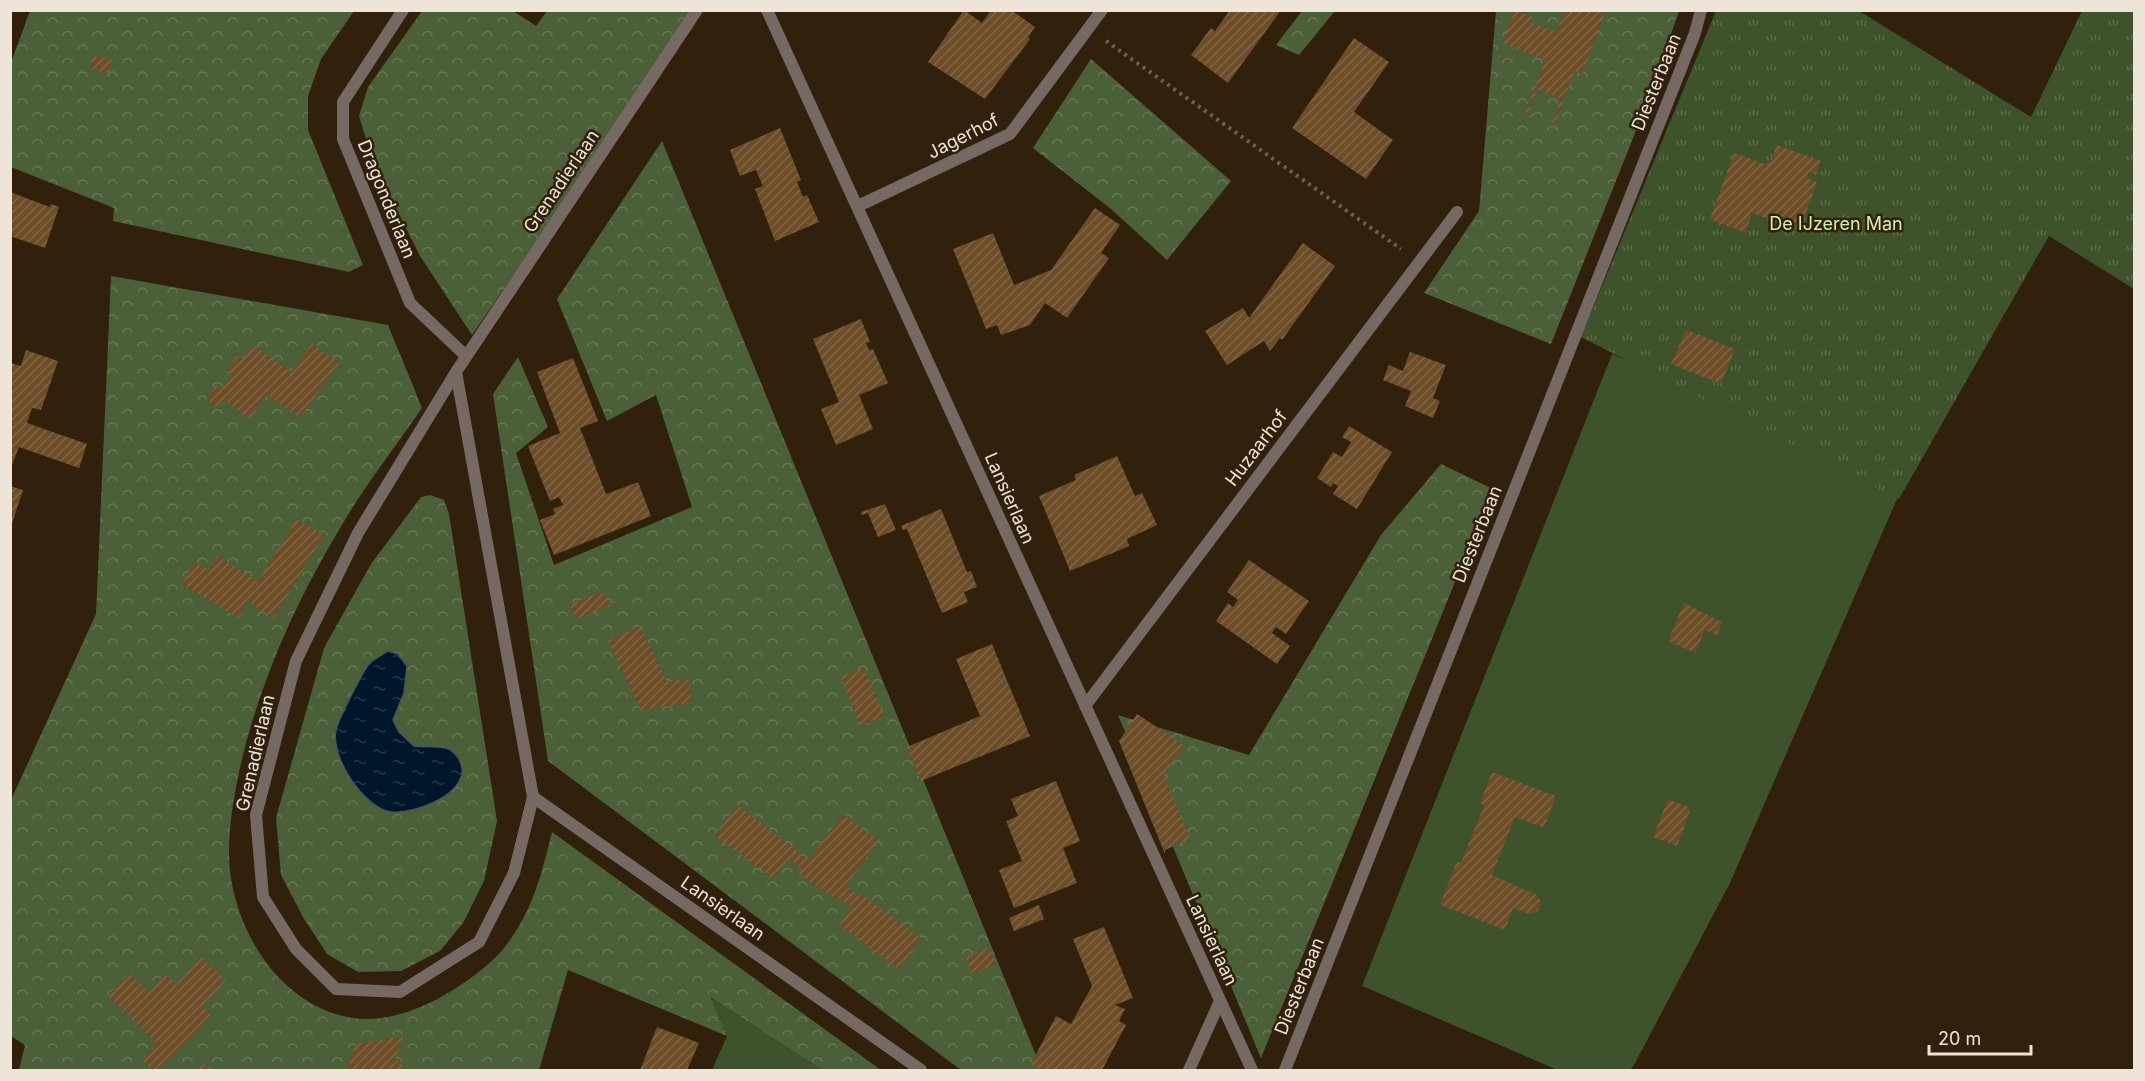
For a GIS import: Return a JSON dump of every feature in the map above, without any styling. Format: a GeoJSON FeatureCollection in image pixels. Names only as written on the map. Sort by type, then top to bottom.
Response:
{"type":"FeatureCollection","features":[{"type":"Feature","properties":{"kind":"street","name":"Dragonderlaan"},"geometry":{"type":"LineString","coordinates":[[403,10],[343,102],[343,139],[410,303],[466,356]]}},
{"type":"Feature","properties":{"kind":"street","name":"Grenadierlaan"},"geometry":{"type":"LineString","coordinates":[[456,372],[533,796],[514,873],[479,942],[400,992],[336,988],[296,948],[263,897],[256,815],[296,661],[358,533],[456,372],[698,10]]}},
{"type":"Feature","properties":{"kind":"street","name":"Lansierlaan"},"geometry":{"type":"LineString","coordinates":[[767,10],[1252,1071]]}},
{"type":"Feature","properties":{"kind":"street","name":"Jagerhof"},"geometry":{"type":"LineString","coordinates":[[858,206],[1010,134],[1102,10]]}},
{"type":"Feature","properties":{"kind":"street","name":"Diesterbaan"},"geometry":{"type":"LineString","coordinates":[[1285,1071],[1690,45],[1701,10]]}},
{"type":"Feature","properties":{"kind":"street","name":"Huzaarhof"},"geometry":{"type":"LineString","coordinates":[[1085,706],[1456,212]]}},
{"type":"Feature","properties":{"kind":"street","name":"Lansierlaan"},"geometry":{"type":"LineString","coordinates":[[533,796],[921,1071]]}},
{"type":"Feature","properties":{"kind":"street","name":"Lansierlaan"},"geometry":{"type":"LineString","coordinates":[[1189,1071],[1220,1001]]}},
{"type":"Feature","properties":{"kind":"path"},"geometry":{"type":"LineString","coordinates":[[1089,29],[1419,262]]}},
{"type":"Feature","properties":{"kind":"green space"},"geometry":{"type":"Polygon","coordinates":[[[30,11],[354,11],[321,59],[308,96],[308,130],[363,265],[349,272],[113,221],[114,208],[11,167],[10,65],[30,11]]]}},
{"type":"Feature","properties":{"kind":"green space"},"geometry":{"type":"Polygon","coordinates":[[[422,11],[513,11],[536,26],[547,11],[695,11],[472,335],[420,256],[373,162],[359,116],[368,87],[422,11]]]}},
{"type":"Feature","properties":{"kind":"green space"},"geometry":{"type":"Polygon","coordinates":[[[1302,11],[1335,11],[1299,55],[1276,45],[1302,11]]]}},
{"type":"Feature","properties":{"kind":"green space"},"geometry":{"type":"Polygon","coordinates":[[[1496,11],[1679,11],[1649,98],[1551,344],[1424,293],[1479,211],[1496,11]]]}},
{"type":"Feature","properties":{"kind":"green space","name":"De IJzeren Man"},"geometry":{"type":"Polygon","coordinates":[[[1716,11],[1859,11],[2031,117],[2082,11],[2134,11],[2134,289],[2049,236],[1899,499],[1581,337],[1716,11]]]}},
{"type":"Feature","properties":{"kind":"green space"},"geometry":{"type":"Polygon","coordinates":[[[1091,59],[1231,181],[1167,260],[1111,209],[1033,148],[1091,59]]]}},
{"type":"Feature","properties":{"kind":"green space"},"geometry":{"type":"Polygon","coordinates":[[[662,141],[1042,1070],[961,1070],[548,761],[493,394],[518,357],[548,427],[516,453],[554,565],[692,507],[656,395],[607,421],[557,299],[662,141]]]}},
{"type":"Feature","properties":{"kind":"green space"},"geometry":{"type":"Polygon","coordinates":[[[111,276],[388,325],[422,408],[358,499],[309,583],[271,667],[243,755],[230,830],[229,855],[232,882],[238,908],[249,934],[263,958],[281,980],[302,997],[326,1010],[352,1018],[378,1018],[405,1013],[442,997],[484,968],[510,940],[531,901],[541,875],[552,832],[881,1070],[822,1070],[710,997],[727,1036],[568,970],[539,1070],[19,1070],[25,1045],[11,1036],[11,800],[96,614],[111,276]]]}},
{"type":"Feature","properties":{"kind":"green space"},"geometry":{"type":"Polygon","coordinates":[[[1612,354],[1907,476],[1730,883],[1634,1065],[1630,1070],[1558,1070],[1362,986],[1612,354]]]}},
{"type":"Feature","properties":{"kind":"green space"},"geometry":{"type":"Polygon","coordinates":[[[1441,464],[1493,489],[1261,1058],[1118,715],[1249,755],[1381,535],[1441,464]]]}},
{"type":"Feature","properties":{"kind":"green space"},"geometry":{"type":"Polygon","coordinates":[[[430,495],[444,500],[449,514],[497,821],[484,881],[463,923],[440,951],[401,971],[358,972],[327,954],[303,917],[281,875],[276,818],[324,648],[371,564],[421,497],[430,495]],[[369,663],[414,810],[448,748],[414,746],[399,732],[393,720],[404,693],[369,663]]]}},
{"type":"Feature","properties":{"kind":"green space"},"geometry":{"type":"Polygon","coordinates":[[[708,996],[822,1070],[712,1070],[727,1036],[708,996]]]}},
{"type":"Feature","properties":{"kind":"water"},"geometry":{"type":"Polygon","coordinates":[[[388,651],[398,654],[407,666],[404,693],[393,720],[399,732],[414,746],[449,749],[459,759],[462,775],[458,784],[438,800],[426,806],[401,812],[391,812],[381,808],[360,791],[344,767],[338,754],[336,741],[336,730],[361,677],[371,662],[388,651]]]}},
{"type":"Feature","properties":{"kind":"building"},"geometry":{"type":"Polygon","coordinates":[[[964,10],[982,23],[991,10],[1011,10],[1035,27],[1028,37],[1030,39],[985,99],[928,62],[964,10]]]}},
{"type":"Feature","properties":{"kind":"building"},"geometry":{"type":"Polygon","coordinates":[[[1230,10],[1281,10],[1228,83],[1191,55],[1211,28],[1215,31],[1230,10]]]}},
{"type":"Feature","properties":{"kind":"building"},"geometry":{"type":"Polygon","coordinates":[[[1515,10],[1533,17],[1531,23],[1557,32],[1565,10],[1606,10],[1582,74],[1574,71],[1554,126],[1551,125],[1561,99],[1537,89],[1528,113],[1534,116],[1533,118],[1525,115],[1545,60],[1502,43],[1515,10]]]}},
{"type":"Feature","properties":{"kind":"building"},"geometry":{"type":"Polygon","coordinates":[[[1354,38],[1389,62],[1354,112],[1393,140],[1366,179],[1292,128],[1354,38]]]}},
{"type":"Feature","properties":{"kind":"building"},"geometry":{"type":"Polygon","coordinates":[[[93,56],[112,60],[109,73],[90,69],[93,56]]]}},
{"type":"Feature","properties":{"kind":"building"},"geometry":{"type":"Polygon","coordinates":[[[780,128],[801,180],[797,182],[803,197],[807,195],[819,222],[775,241],[755,189],[763,186],[756,170],[740,176],[730,150],[780,128]]]}},
{"type":"Feature","properties":{"kind":"building"},"geometry":{"type":"Polygon","coordinates":[[[1774,144],[1821,161],[1816,175],[1809,172],[1809,179],[1817,182],[1800,230],[1752,213],[1745,235],[1743,232],[1722,224],[1718,225],[1719,223],[1710,219],[1734,153],[1765,164],[1768,161],[1771,162],[1776,147],[1774,144]]]}},
{"type":"Feature","properties":{"kind":"building"},"geometry":{"type":"Polygon","coordinates":[[[10,192],[50,207],[51,204],[59,207],[45,248],[10,236],[10,192]]]}},
{"type":"Feature","properties":{"kind":"building"},"geometry":{"type":"Polygon","coordinates":[[[1095,208],[1120,225],[1101,253],[1109,258],[1067,318],[1045,303],[1030,325],[1001,335],[997,325],[986,329],[953,249],[993,233],[1014,285],[1051,270],[1095,208]]]}},
{"type":"Feature","properties":{"kind":"building"},"geometry":{"type":"Polygon","coordinates":[[[1303,243],[1335,266],[1282,340],[1280,338],[1270,351],[1264,341],[1227,365],[1205,331],[1243,308],[1249,318],[1303,243]]]}},
{"type":"Feature","properties":{"kind":"building"},"geometry":{"type":"Polygon","coordinates":[[[861,319],[870,342],[866,343],[869,350],[873,349],[888,383],[859,395],[873,429],[836,445],[821,409],[839,402],[813,339],[861,319]]]}},
{"type":"Feature","properties":{"kind":"building"},"geometry":{"type":"Polygon","coordinates":[[[1686,330],[1735,349],[1721,384],[1671,364],[1686,330]]]}},
{"type":"Feature","properties":{"kind":"building"},"geometry":{"type":"Polygon","coordinates":[[[312,344],[339,363],[300,418],[267,395],[250,418],[223,399],[217,408],[206,400],[216,386],[222,389],[232,375],[227,371],[237,356],[243,359],[253,345],[291,372],[312,344]]]}},
{"type":"Feature","properties":{"kind":"building"},"geometry":{"type":"Polygon","coordinates":[[[26,350],[58,361],[41,410],[32,408],[27,423],[87,444],[79,468],[19,447],[10,470],[10,363],[21,366],[26,350]]]}},
{"type":"Feature","properties":{"kind":"building"},"geometry":{"type":"Polygon","coordinates":[[[1410,352],[1446,365],[1433,398],[1440,401],[1433,418],[1405,406],[1411,391],[1383,380],[1389,365],[1403,371],[1410,352]]]}},
{"type":"Feature","properties":{"kind":"building"},"geometry":{"type":"Polygon","coordinates":[[[573,358],[598,421],[580,428],[606,494],[638,482],[651,516],[554,555],[540,520],[555,514],[553,509],[563,505],[559,497],[550,501],[528,446],[560,433],[537,372],[573,358]]]}},
{"type":"Feature","properties":{"kind":"building"},"geometry":{"type":"Polygon","coordinates":[[[1349,426],[1392,452],[1357,509],[1333,494],[1338,486],[1333,483],[1331,487],[1317,478],[1333,452],[1342,457],[1351,442],[1342,437],[1349,426]]]}},
{"type":"Feature","properties":{"kind":"building"},"geometry":{"type":"Polygon","coordinates":[[[1117,456],[1135,496],[1142,493],[1157,525],[1127,539],[1129,546],[1070,571],[1039,496],[1076,480],[1074,475],[1117,456]]]}},
{"type":"Feature","properties":{"kind":"building"},"geometry":{"type":"Polygon","coordinates":[[[10,486],[23,490],[11,527],[10,527],[10,486]]]}},
{"type":"Feature","properties":{"kind":"building"},"geometry":{"type":"Polygon","coordinates":[[[885,504],[896,530],[878,537],[868,513],[862,515],[861,512],[885,504]]]}},
{"type":"Feature","properties":{"kind":"building"},"geometry":{"type":"Polygon","coordinates":[[[941,509],[967,572],[971,571],[977,587],[964,592],[968,602],[942,613],[907,529],[903,530],[901,526],[941,509]]]}},
{"type":"Feature","properties":{"kind":"building"},"geometry":{"type":"Polygon","coordinates":[[[297,519],[322,534],[327,530],[274,618],[248,602],[238,618],[182,584],[195,562],[209,570],[217,556],[258,581],[297,519]]]}},
{"type":"Feature","properties":{"kind":"building"},"geometry":{"type":"Polygon","coordinates":[[[1249,560],[1309,601],[1286,634],[1276,627],[1272,633],[1290,646],[1277,664],[1216,621],[1228,603],[1233,607],[1238,600],[1227,592],[1249,560]]]}},
{"type":"Feature","properties":{"kind":"building"},"geometry":{"type":"Polygon","coordinates":[[[602,592],[611,606],[578,619],[569,605],[602,592]]]}},
{"type":"Feature","properties":{"kind":"building"},"geometry":{"type":"Polygon","coordinates":[[[1684,603],[1722,622],[1717,635],[1705,630],[1695,653],[1668,641],[1684,603]]]}},
{"type":"Feature","properties":{"kind":"building"},"geometry":{"type":"Polygon","coordinates":[[[640,626],[667,682],[688,678],[692,703],[641,710],[608,641],[640,626]]]}},
{"type":"Feature","properties":{"kind":"building"},"geometry":{"type":"Polygon","coordinates":[[[992,644],[1030,736],[921,781],[907,747],[980,716],[956,659],[992,644]]]}},
{"type":"Feature","properties":{"kind":"building"},"geometry":{"type":"Polygon","coordinates":[[[864,668],[884,716],[860,726],[841,677],[864,668]]]}},
{"type":"Feature","properties":{"kind":"building"},"geometry":{"type":"Polygon","coordinates":[[[1137,714],[1184,745],[1164,775],[1190,839],[1165,850],[1165,854],[1119,741],[1137,714]]]}},
{"type":"Feature","properties":{"kind":"building"},"geometry":{"type":"Polygon","coordinates":[[[1492,772],[1556,796],[1544,828],[1515,817],[1492,875],[1537,895],[1541,902],[1538,911],[1529,914],[1513,908],[1505,930],[1440,905],[1457,861],[1461,863],[1484,805],[1480,803],[1492,772]]]}},
{"type":"Feature","properties":{"kind":"building"},"geometry":{"type":"Polygon","coordinates":[[[1056,781],[1080,841],[1063,848],[1077,883],[1014,908],[999,870],[1022,861],[1006,821],[1018,816],[1011,799],[1056,781]]]}},
{"type":"Feature","properties":{"kind":"building"},"geometry":{"type":"Polygon","coordinates":[[[1668,799],[1691,808],[1677,846],[1653,837],[1668,799]]]}},
{"type":"Feature","properties":{"kind":"building"},"geometry":{"type":"Polygon","coordinates":[[[736,804],[809,860],[843,814],[879,840],[846,886],[859,896],[861,894],[921,938],[899,969],[839,925],[852,907],[838,897],[836,900],[799,874],[802,869],[788,859],[774,879],[714,835],[737,808],[736,804]]]}},
{"type":"Feature","properties":{"kind":"building"},"geometry":{"type":"Polygon","coordinates":[[[1039,905],[1044,919],[1014,931],[1009,918],[1039,905]]]}},
{"type":"Feature","properties":{"kind":"building"},"geometry":{"type":"Polygon","coordinates":[[[1104,927],[1133,998],[1115,1005],[1125,1009],[1119,1021],[1126,1025],[1102,1070],[1042,1070],[1031,1064],[1056,1016],[1071,1024],[1092,986],[1073,939],[1104,927]]]}},
{"type":"Feature","properties":{"kind":"building"},"geometry":{"type":"Polygon","coordinates":[[[989,948],[996,964],[972,974],[966,957],[989,948]]]}},
{"type":"Feature","properties":{"kind":"building"},"geometry":{"type":"Polygon","coordinates":[[[201,957],[226,980],[202,1007],[212,1016],[159,1070],[153,1070],[142,1060],[157,1044],[108,996],[129,973],[150,992],[165,974],[176,985],[201,957]]]}},
{"type":"Feature","properties":{"kind":"building"},"geometry":{"type":"Polygon","coordinates":[[[657,1027],[699,1043],[687,1070],[640,1070],[657,1027]]]}},
{"type":"Feature","properties":{"kind":"building"},"geometry":{"type":"Polygon","coordinates":[[[403,1036],[395,1060],[403,1062],[400,1070],[347,1070],[356,1044],[403,1036]]]}},
{"type":"Feature","properties":{"kind":"building"},"geometry":{"type":"Polygon","coordinates":[[[203,1065],[218,1070],[198,1070],[203,1065]]]}}]}
